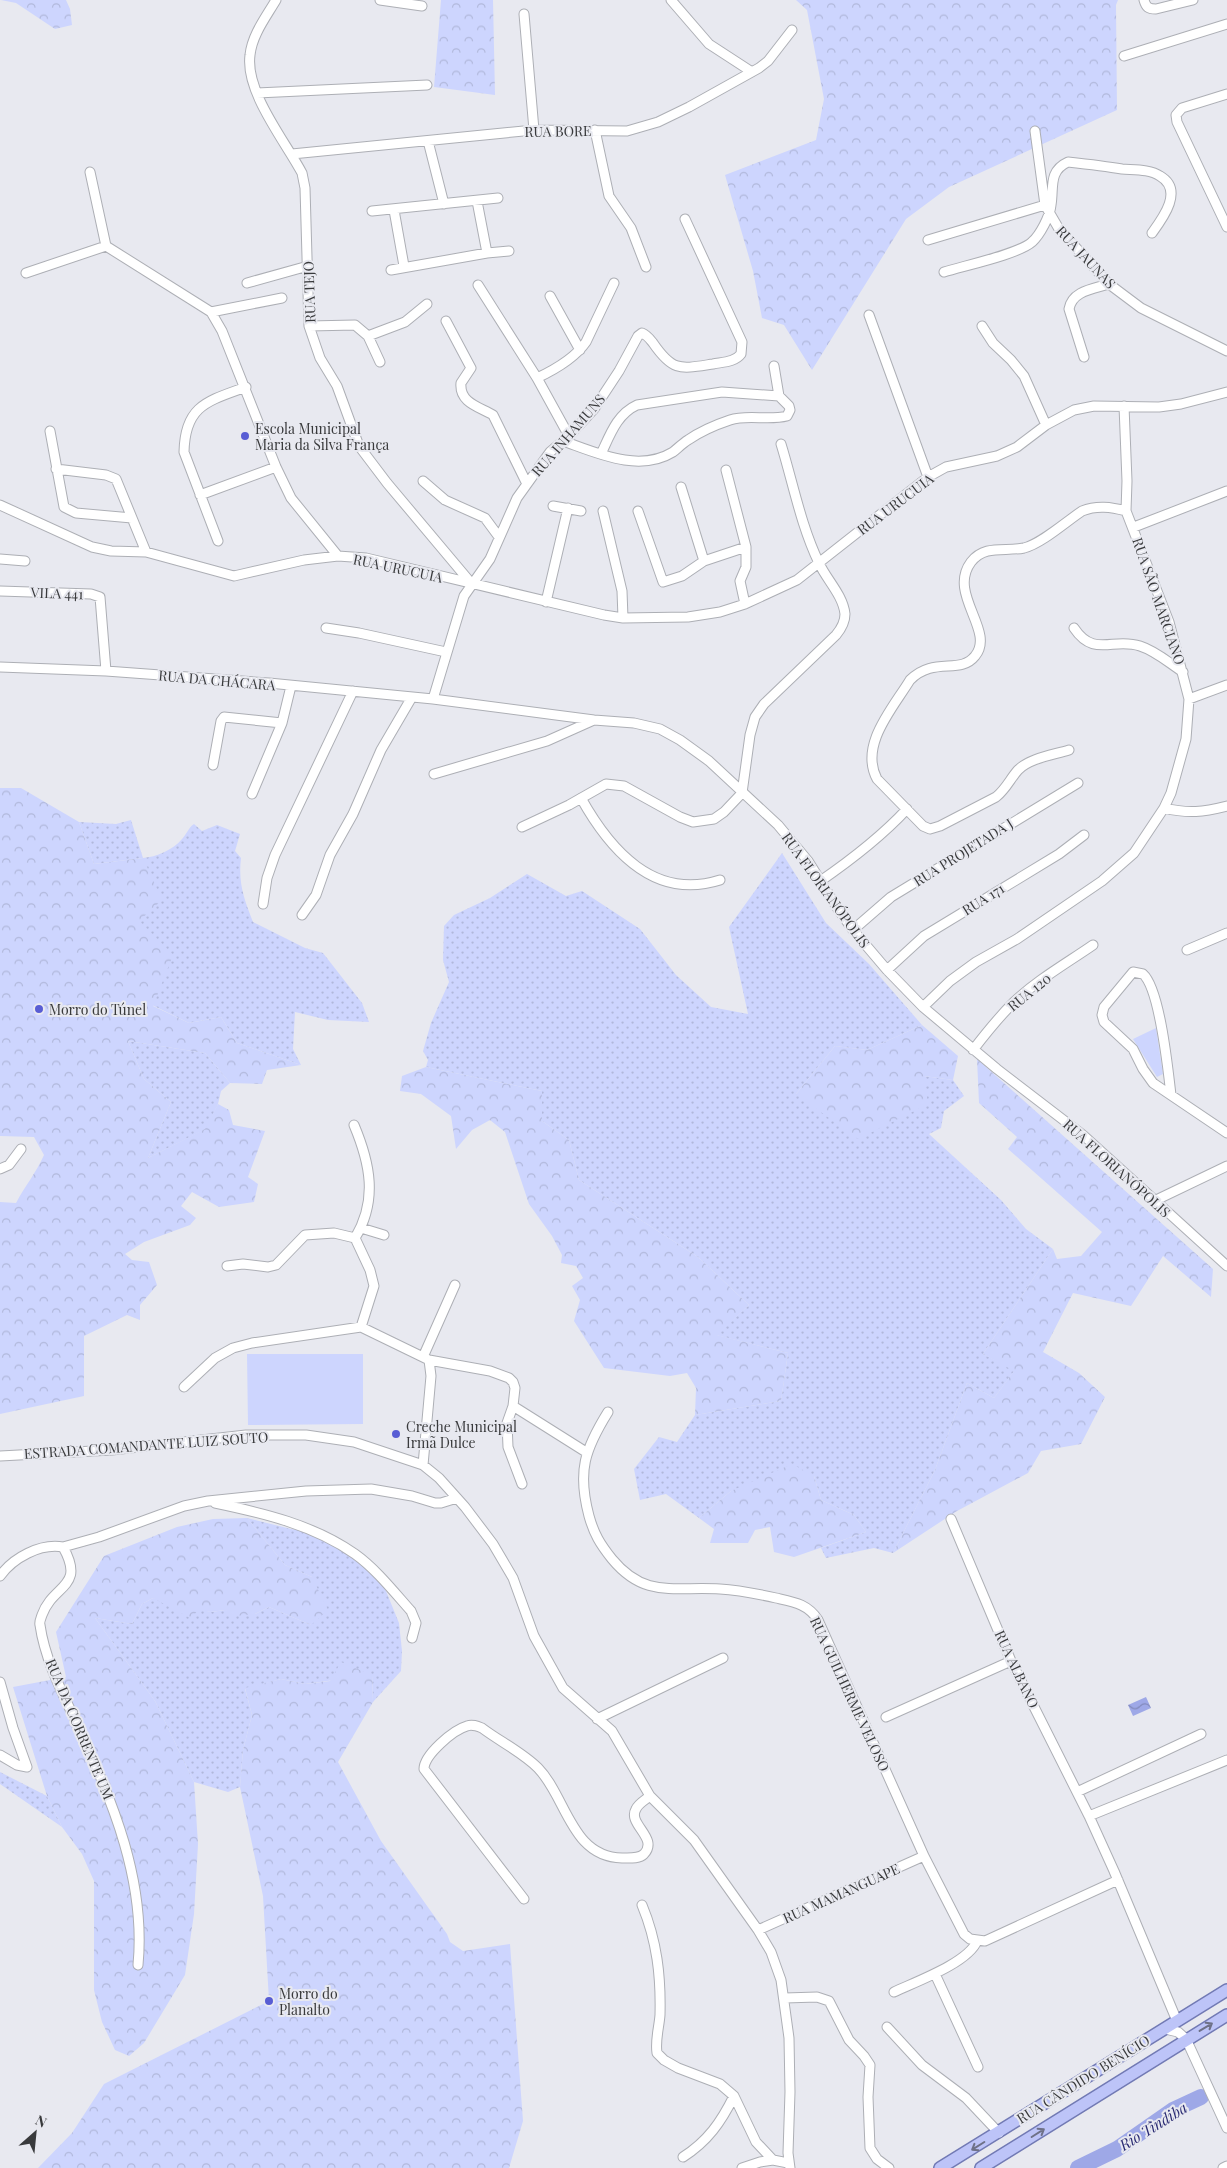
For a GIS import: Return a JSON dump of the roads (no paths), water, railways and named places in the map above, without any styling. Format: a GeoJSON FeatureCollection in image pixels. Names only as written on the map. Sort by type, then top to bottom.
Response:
{"type":"FeatureCollection","features":[{"type":"Feature","properties":{"kind":"main road","name":"RUA CÂNDIDO BENÍCIO"},"geometry":{"type":"LineString","coordinates":[[940,2168],[1227,1990]]}},
{"type":"Feature","properties":{"kind":"main road","name":"RUA CÂNDIDO BENÍCIO"},"geometry":{"type":"LineString","coordinates":[[981,2168],[1227,2015]]}},
{"type":"Feature","properties":{"kind":"street","name":"RUA TEJO"},"geometry":{"type":"LineString","coordinates":[[276,0],[254,38],[249,56],[257,93],[302,173],[305,188],[309,326],[320,358],[336,386],[359,446],[387,483],[471,583]]}},
{"type":"Feature","properties":{"kind":"street"},"geometry":{"type":"LineString","coordinates":[[380,0],[422,6]]}},
{"type":"Feature","properties":{"kind":"street"},"geometry":{"type":"LineString","coordinates":[[672,0],[710,44],[752,72]]}},
{"type":"Feature","properties":{"kind":"street"},"geometry":{"type":"LineString","coordinates":[[1144,0],[1146,6],[1156,9],[1193,0]]}},
{"type":"Feature","properties":{"kind":"street"},"geometry":{"type":"LineString","coordinates":[[524,14],[534,130]]}},
{"type":"Feature","properties":{"kind":"street"},"geometry":{"type":"LineString","coordinates":[[1124,56],[1227,24]]}},
{"type":"Feature","properties":{"kind":"street","name":"RUA BORE"},"geometry":{"type":"LineString","coordinates":[[292,154],[534,130],[628,131],[658,122],[752,72],[768,61],[792,30]]}},
{"type":"Feature","properties":{"kind":"street"},"geometry":{"type":"LineString","coordinates":[[257,93],[427,86]]}},
{"type":"Feature","properties":{"kind":"street"},"geometry":{"type":"LineString","coordinates":[[1227,94],[1182,108],[1176,115],[1177,122],[1227,227]]}},
{"type":"Feature","properties":{"kind":"street"},"geometry":{"type":"LineString","coordinates":[[595,130],[609,196],[631,228],[646,267]]}},
{"type":"Feature","properties":{"kind":"street","name":"RUA JAUNAS"},"geometry":{"type":"LineString","coordinates":[[1036,130],[1047,209],[1059,229],[1109,284],[1157,318],[1227,351]]}},
{"type":"Feature","properties":{"kind":"street"},"geometry":{"type":"LineString","coordinates":[[428,141],[444,204]]}},
{"type":"Feature","properties":{"kind":"street"},"geometry":{"type":"LineString","coordinates":[[944,272],[1029,245],[1037,237],[1047,209],[1051,206],[1053,176],[1057,170],[1068,162],[1152,172],[1165,180],[1170,192],[1170,201],[1162,219],[1152,233]]}},
{"type":"Feature","properties":{"kind":"street"},"geometry":{"type":"LineString","coordinates":[[90,172],[106,246],[211,312],[222,331],[276,466],[291,498],[338,556]]}},
{"type":"Feature","properties":{"kind":"street"},"geometry":{"type":"LineString","coordinates":[[372,211],[498,198]]}},
{"type":"Feature","properties":{"kind":"street"},"geometry":{"type":"LineString","coordinates":[[477,201],[487,253]]}},
{"type":"Feature","properties":{"kind":"street"},"geometry":{"type":"LineString","coordinates":[[928,240],[1047,209]]}},
{"type":"Feature","properties":{"kind":"street"},"geometry":{"type":"LineString","coordinates":[[394,210],[404,266]]}},
{"type":"Feature","properties":{"kind":"street","name":"RUA INHAMUNS"},"geometry":{"type":"LineString","coordinates":[[433,699],[464,596],[471,583],[490,559],[517,498],[550,452],[594,409],[619,371],[638,336],[642,333],[647,335],[664,359],[679,367],[734,360],[741,354],[742,342],[685,219]]}},
{"type":"Feature","properties":{"kind":"street"},"geometry":{"type":"LineString","coordinates":[[26,273],[106,246]]}},
{"type":"Feature","properties":{"kind":"street"},"geometry":{"type":"LineString","coordinates":[[391,270],[404,266],[509,251]]}},
{"type":"Feature","properties":{"kind":"street"},"geometry":{"type":"LineString","coordinates":[[246,283],[308,266]]}},
{"type":"Feature","properties":{"kind":"street"},"geometry":{"type":"LineString","coordinates":[[536,378],[548,373],[580,350],[586,342],[614,283]]}},
{"type":"Feature","properties":{"kind":"street"},"geometry":{"type":"LineString","coordinates":[[1084,357],[1068,309],[1070,302],[1079,294],[1109,284]]}},
{"type":"Feature","properties":{"kind":"street"},"geometry":{"type":"LineString","coordinates":[[478,285],[536,378],[566,438],[601,454],[636,462],[662,457],[700,432],[727,421],[738,418],[787,416],[790,406],[779,396],[774,366]]}},
{"type":"Feature","properties":{"kind":"street"},"geometry":{"type":"LineString","coordinates":[[550,296],[580,350]]}},
{"type":"Feature","properties":{"kind":"street"},"geometry":{"type":"LineString","coordinates":[[211,312],[282,298]]}},
{"type":"Feature","properties":{"kind":"street"},"geometry":{"type":"LineString","coordinates":[[368,336],[405,322],[427,304]]}},
{"type":"Feature","properties":{"kind":"street"},"geometry":{"type":"LineString","coordinates":[[869,315],[928,477]]}},
{"type":"Feature","properties":{"kind":"street"},"geometry":{"type":"LineString","coordinates":[[446,321],[471,366],[470,372],[461,383],[464,396],[478,409],[493,415],[527,484]]}},
{"type":"Feature","properties":{"kind":"street"},"geometry":{"type":"LineString","coordinates":[[309,326],[355,325],[368,336],[380,362]]}},
{"type":"Feature","properties":{"kind":"street"},"geometry":{"type":"LineString","coordinates":[[982,326],[993,343],[1024,376],[1046,425]]}},
{"type":"Feature","properties":{"kind":"street"},"geometry":{"type":"LineString","coordinates":[[218,541],[184,452],[185,441],[190,423],[196,411],[206,402],[246,387]]}},
{"type":"Feature","properties":{"kind":"street","name":"RUA URUCUIA"},"geometry":{"type":"LineString","coordinates":[[0,505],[92,547],[111,552],[146,552],[234,576],[304,560],[338,556],[366,558],[546,602],[623,618],[688,617],[720,612],[744,604],[797,580],[928,477],[946,468],[997,456],[1017,447],[1046,425],[1074,410],[1094,406],[1159,407],[1181,404],[1227,392]]}},
{"type":"Feature","properties":{"kind":"street"},"geometry":{"type":"LineString","coordinates":[[601,454],[620,416],[628,409],[637,405],[709,393],[779,396]]}},
{"type":"Feature","properties":{"kind":"street","name":"RUA SÃO MARCIANO"},"geometry":{"type":"LineString","coordinates":[[923,1007],[950,981],[976,962],[1017,939],[1102,881],[1134,853],[1164,808],[1176,778],[1186,739],[1189,699],[1169,622],[1151,578],[1134,527],[1126,511],[1127,481],[1124,406]]}},
{"type":"Feature","properties":{"kind":"street"},"geometry":{"type":"LineString","coordinates":[[50,431],[63,504],[69,511],[132,518]]}},
{"type":"Feature","properties":{"kind":"street"},"geometry":{"type":"LineString","coordinates":[[522,826],[581,798],[597,788],[614,784],[624,786],[650,799],[680,818],[693,822],[714,819],[724,812],[742,793],[750,735],[755,717],[764,704],[823,650],[842,626],[845,616],[842,605],[819,563],[807,532],[781,444]]}},
{"type":"Feature","properties":{"kind":"street"},"geometry":{"type":"LineString","coordinates":[[200,495],[276,466]]}},
{"type":"Feature","properties":{"kind":"street"},"geometry":{"type":"LineString","coordinates":[[56,469],[112,476],[120,486],[146,552]]}},
{"type":"Feature","properties":{"kind":"street"},"geometry":{"type":"LineString","coordinates":[[726,470],[746,547],[747,559],[740,581],[744,604]]}},
{"type":"Feature","properties":{"kind":"street"},"geometry":{"type":"LineString","coordinates":[[423,481],[445,500],[485,518],[499,537]]}},
{"type":"Feature","properties":{"kind":"street"},"geometry":{"type":"LineString","coordinates":[[681,487],[704,561]]}},
{"type":"Feature","properties":{"kind":"street"},"geometry":{"type":"LineString","coordinates":[[1134,527],[1227,491]]}},
{"type":"Feature","properties":{"kind":"street"},"geometry":{"type":"LineString","coordinates":[[553,506],[581,511]]}},
{"type":"Feature","properties":{"kind":"street"},"geometry":{"type":"LineString","coordinates":[[1069,750],[1025,764],[996,797],[930,829],[923,826],[877,779],[872,770],[872,749],[879,730],[910,680],[917,673],[928,668],[938,665],[966,664],[976,656],[980,647],[980,638],[977,623],[967,601],[964,586],[964,578],[971,563],[980,554],[990,550],[1024,548],[1034,544],[1082,510],[1103,507],[1126,511]]}},
{"type":"Feature","properties":{"kind":"street"},"geometry":{"type":"LineString","coordinates":[[546,602],[568,508]]}},
{"type":"Feature","properties":{"kind":"street"},"geometry":{"type":"LineString","coordinates":[[604,511],[622,590],[623,618]]}},
{"type":"Feature","properties":{"kind":"street"},"geometry":{"type":"LineString","coordinates":[[638,511],[662,580],[667,582],[682,576],[704,561],[746,547]]}},
{"type":"Feature","properties":{"kind":"street"},"geometry":{"type":"LineString","coordinates":[[0,559],[25,561]]}},
{"type":"Feature","properties":{"kind":"street","name":"VILA 441"},"geometry":{"type":"LineString","coordinates":[[0,591],[91,594],[100,597],[106,671]]}},
{"type":"Feature","properties":{"kind":"street"},"geometry":{"type":"LineString","coordinates":[[326,628],[359,633],[446,652]]}},
{"type":"Feature","properties":{"kind":"street"},"geometry":{"type":"LineString","coordinates":[[1074,628],[1086,642],[1101,645],[1137,645],[1151,650],[1183,672]]}},
{"type":"Feature","properties":{"kind":"street","name":"RUA DA CHÁCARA"},"geometry":{"type":"LineString","coordinates":[[0,667],[106,671],[433,699]]}},
{"type":"Feature","properties":{"kind":"street"},"geometry":{"type":"LineString","coordinates":[[1189,699],[1227,685]]}},
{"type":"Feature","properties":{"kind":"street"},"geometry":{"type":"LineString","coordinates":[[252,794],[282,723],[291,686]]}},
{"type":"Feature","properties":{"kind":"street"},"geometry":{"type":"LineString","coordinates":[[263,904],[267,878],[275,855],[353,691]]}},
{"type":"Feature","properties":{"kind":"street"},"geometry":{"type":"LineString","coordinates":[[302,915],[316,896],[330,855],[352,814],[381,750],[412,697]]}},
{"type":"Feature","properties":{"kind":"street","name":"RUA FLORIANÓPOLIS"},"geometry":{"type":"LineString","coordinates":[[433,699],[594,720],[634,723],[660,729],[680,740],[709,761],[778,825],[808,861],[853,930],[887,970],[923,1007],[973,1050],[1083,1135],[1227,1266]]}},
{"type":"Feature","properties":{"kind":"street"},"geometry":{"type":"LineString","coordinates":[[213,765],[221,721],[224,717],[282,723]]}},
{"type":"Feature","properties":{"kind":"street"},"geometry":{"type":"LineString","coordinates":[[434,774],[547,741],[594,720]]}},
{"type":"Feature","properties":{"kind":"street","name":"RUA PROJETADA J"},"geometry":{"type":"LineString","coordinates":[[853,930],[891,897],[1078,783]]}},
{"type":"Feature","properties":{"kind":"street"},"geometry":{"type":"LineString","coordinates":[[581,798],[594,822],[626,858],[640,869],[662,881],[688,886],[708,884],[720,880]]}},
{"type":"Feature","properties":{"kind":"street"},"geometry":{"type":"LineString","coordinates":[[1164,808],[1196,813],[1227,806]]}},
{"type":"Feature","properties":{"kind":"street"},"geometry":{"type":"LineString","coordinates":[[820,882],[852,859],[884,832],[907,809]]}},
{"type":"Feature","properties":{"kind":"street","name":"RUA 171"},"geometry":{"type":"LineString","coordinates":[[887,970],[924,936],[1059,854],[1084,835]]}},
{"type":"Feature","properties":{"kind":"street"},"geometry":{"type":"LineString","coordinates":[[1187,950],[1227,933]]}},
{"type":"Feature","properties":{"kind":"street","name":"RUA 120"},"geometry":{"type":"LineString","coordinates":[[973,1050],[991,1026],[1015,1001],[1054,971],[1094,945]]}},
{"type":"Feature","properties":{"kind":"street"},"geometry":{"type":"LineString","coordinates":[[1171,1095],[1161,1027],[1149,982],[1143,974],[1134,972],[1104,1007],[1102,1014],[1104,1022],[1133,1049],[1143,1069],[1153,1083],[1227,1133]]}},
{"type":"Feature","properties":{"kind":"street"},"geometry":{"type":"LineString","coordinates":[[354,1125],[365,1150],[369,1191],[361,1228],[355,1238]]}},
{"type":"Feature","properties":{"kind":"street"},"geometry":{"type":"LineString","coordinates":[[0,1169],[9,1166],[21,1149]]}},
{"type":"Feature","properties":{"kind":"street"},"geometry":{"type":"LineString","coordinates":[[1154,1201],[1227,1166]]}},
{"type":"Feature","properties":{"kind":"street"},"geometry":{"type":"LineString","coordinates":[[361,1228],[384,1235]]}},
{"type":"Feature","properties":{"kind":"street"},"geometry":{"type":"LineString","coordinates":[[227,1266],[242,1264],[268,1267],[276,1265],[305,1235],[334,1233],[355,1238]]}},
{"type":"Feature","properties":{"kind":"street"},"geometry":{"type":"LineString","coordinates":[[355,1238],[370,1270],[374,1286],[361,1327]]}},
{"type":"Feature","properties":{"kind":"street"},"geometry":{"type":"LineString","coordinates":[[423,1465],[430,1376],[426,1358],[455,1285]]}},
{"type":"Feature","properties":{"kind":"street"},"geometry":{"type":"LineString","coordinates":[[184,1387],[215,1358],[233,1348],[252,1343],[361,1327],[426,1358],[490,1371],[509,1378],[515,1388],[513,1406],[507,1423],[508,1446],[522,1484]]}},
{"type":"Feature","properties":{"kind":"street"},"geometry":{"type":"LineString","coordinates":[[513,1406],[586,1452]]}},
{"type":"Feature","properties":{"kind":"street","name":"RUA GUILHERME VELOSO"},"geometry":{"type":"LineString","coordinates":[[608,1412],[593,1436],[586,1452],[583,1474],[586,1506],[594,1534],[618,1566],[636,1582],[670,1589],[719,1588],[745,1591],[786,1600],[806,1606],[812,1611],[818,1620],[924,1856],[964,1934],[977,1942]]}},
{"type":"Feature","properties":{"kind":"street","name":"ESTRADA COMANDANTE LUIZ SOUTO"},"geometry":{"type":"LineString","coordinates":[[0,1456],[112,1450],[246,1435],[306,1435],[354,1442],[423,1465],[439,1478],[457,1498],[492,1544],[513,1578],[534,1636],[563,1688],[612,1731],[650,1796],[694,1840],[758,1930],[771,1952],[785,1998],[789,2038],[789,2165]]}},
{"type":"Feature","properties":{"kind":"street"},"geometry":{"type":"LineString","coordinates":[[0,1576],[14,1561],[30,1553],[44,1548],[98,1538],[184,1506],[208,1501],[306,1491],[371,1489],[412,1496],[441,1504],[457,1498]]}},
{"type":"Feature","properties":{"kind":"street"},"geometry":{"type":"LineString","coordinates":[[208,1501],[262,1514],[318,1533],[355,1554],[411,1611],[416,1623],[412,1638]]}},
{"type":"Feature","properties":{"kind":"street","name":"RUA ALBANO"},"geometry":{"type":"LineString","coordinates":[[951,1519],[1011,1661],[1089,1816],[1118,1880],[1177,2021]]}},
{"type":"Feature","properties":{"kind":"street","name":"RUA DA CORRENTE UM"},"geometry":{"type":"LineString","coordinates":[[63,1546],[70,1559],[69,1578],[61,1591],[51,1599],[43,1611],[39,1623],[52,1671],[108,1793],[120,1826],[138,1909],[140,1944],[138,1965]]}},
{"type":"Feature","properties":{"kind":"street"},"geometry":{"type":"LineString","coordinates":[[598,1719],[723,1658]]}},
{"type":"Feature","properties":{"kind":"street"},"geometry":{"type":"LineString","coordinates":[[886,1718],[1011,1661]]}},
{"type":"Feature","properties":{"kind":"street"},"geometry":{"type":"LineString","coordinates":[[0,1682],[12,1728],[27,1766],[17,1765],[0,1755]]}},
{"type":"Feature","properties":{"kind":"street"},"geometry":{"type":"LineString","coordinates":[[524,1899],[424,1769],[424,1763],[436,1748],[466,1726],[473,1725],[482,1728],[537,1767],[558,1796],[578,1835],[585,1844],[616,1858],[636,1858],[644,1854],[648,1847],[648,1840],[634,1817],[634,1812],[636,1807],[650,1796]]}},
{"type":"Feature","properties":{"kind":"street"},"geometry":{"type":"LineString","coordinates":[[1077,1792],[1201,1734]]}},
{"type":"Feature","properties":{"kind":"street"},"geometry":{"type":"LineString","coordinates":[[1089,1816],[1227,1760]]}},
{"type":"Feature","properties":{"kind":"street","name":"RUA MAMANGUAPE"},"geometry":{"type":"LineString","coordinates":[[758,1930],[924,1856]]}},
{"type":"Feature","properties":{"kind":"street"},"geometry":{"type":"LineString","coordinates":[[894,1992],[935,1974],[971,1952],[977,1942],[985,1942],[1118,1880]]}},
{"type":"Feature","properties":{"kind":"street"},"geometry":{"type":"LineString","coordinates":[[642,1905],[655,1941],[658,1965],[660,1995],[657,2053],[664,2060],[678,2068],[720,2084],[734,2096],[756,2142],[773,2160]]}},
{"type":"Feature","properties":{"kind":"street"},"geometry":{"type":"LineString","coordinates":[[935,1974],[978,2067]]}},
{"type":"Feature","properties":{"kind":"street"},"geometry":{"type":"LineString","coordinates":[[785,1998],[818,1997],[829,2001],[849,2040],[870,2065],[868,2097],[870,2148],[877,2159],[889,2168]]}},
{"type":"Feature","properties":{"kind":"street"},"geometry":{"type":"LineString","coordinates":[[887,2027],[922,2065],[966,2098],[999,2133]]}},
{"type":"Feature","properties":{"kind":"street"},"geometry":{"type":"LineString","coordinates":[[1165,2028],[1174,2030],[1186,2040],[1227,2128]]}},
{"type":"Feature","properties":{"kind":"street"},"geometry":{"type":"LineString","coordinates":[[683,2157],[700,2147],[727,2111],[734,2096]]}},
{"type":"Feature","properties":{"kind":"street"},"geometry":{"type":"LineString","coordinates":[[742,2168],[773,2160],[789,2165]]}},
{"type":"Feature","properties":{"kind":"street"},"geometry":{"type":"LineString","coordinates":[[1223,2168],[1227,2166]]}},
{"type":"Feature","properties":{"kind":"water"},"geometry":{"type":"Polygon","coordinates":[[[1146,1697],[1151,1708],[1133,1716],[1128,1705],[1146,1697]]]}},
{"type":"Feature","properties":{"kind":"waterway","name":"Rio Tindiba"},"geometry":{"type":"LineString","coordinates":[[1078,2168],[1117,2149],[1173,2110],[1201,2097]]}},
{"type":"Feature","properties":{"kind":"place","name":"Escola Municipal Maria da Silva França"},"geometry":{"type":"Point","coordinates":[245,436]}},
{"type":"Feature","properties":{"kind":"place","name":"Morro do Túnel"},"geometry":{"type":"Point","coordinates":[39,1009]}},
{"type":"Feature","properties":{"kind":"place","name":"Creche Municipal Irmã Dulce"},"geometry":{"type":"Point","coordinates":[396,1434]}},
{"type":"Feature","properties":{"kind":"place","name":"Morro do Planalto"},"geometry":{"type":"Point","coordinates":[269,2001]}}]}
